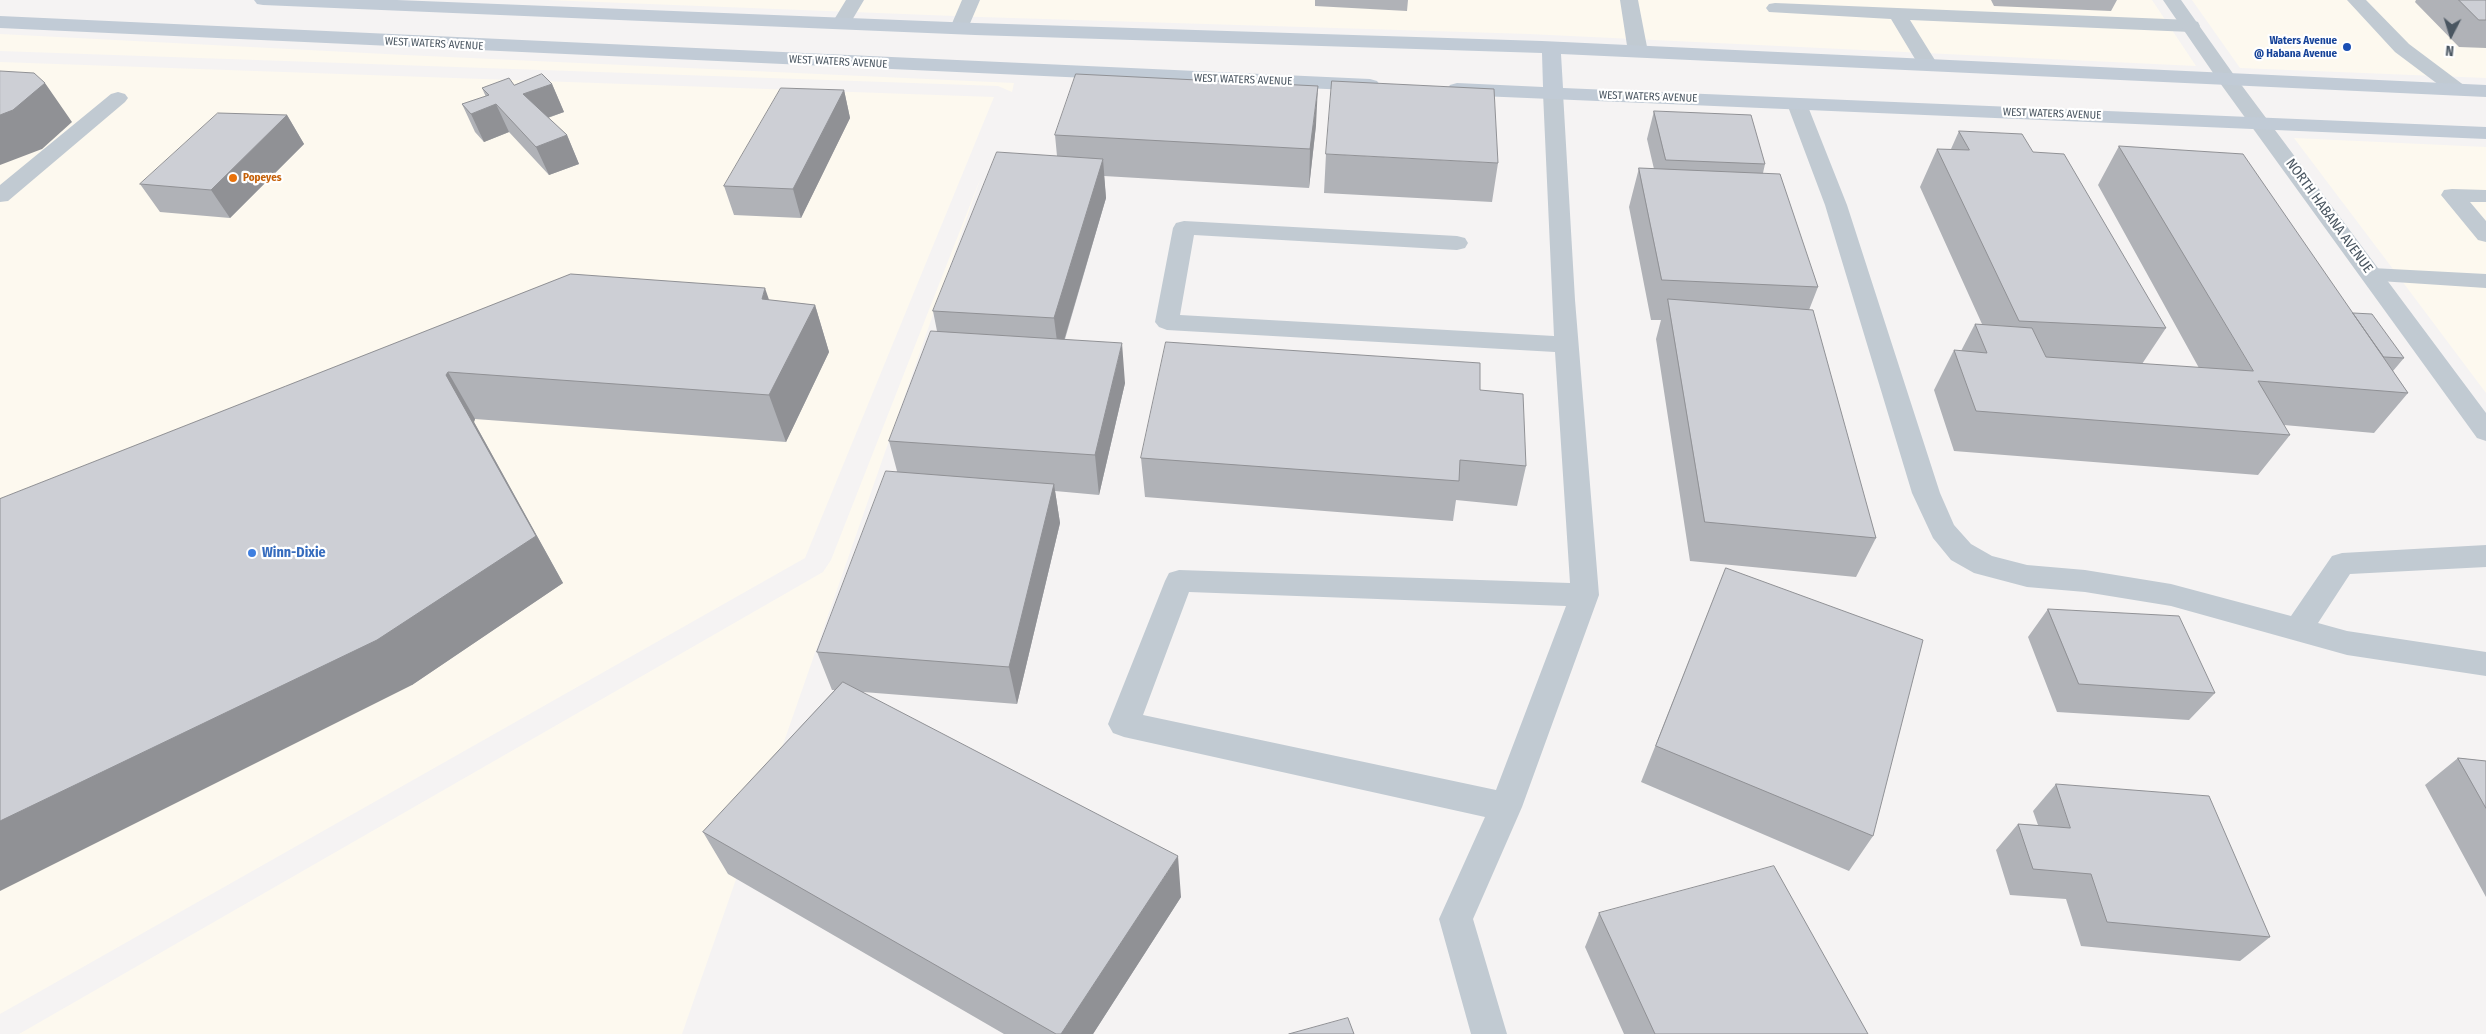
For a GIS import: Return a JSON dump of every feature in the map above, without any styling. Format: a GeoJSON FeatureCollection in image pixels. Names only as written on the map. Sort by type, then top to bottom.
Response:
{"type":"FeatureCollection","features":[{"type":"Feature","properties":{"kind":"main road","name":"WEST WATERS AVENUE"},"geometry":{"type":"LineString","coordinates":[[263,0],[434,3],[959,28],[990,49],[1389,86]]}},
{"type":"Feature","properties":{"kind":"main road"},"geometry":{"type":"LineString","coordinates":[[398,42],[434,3]]}},
{"type":"Feature","properties":{"kind":"main road","name":"WEST WATERS AVENUE"},"geometry":{"type":"LineString","coordinates":[[0,22],[398,42],[990,49],[1551,48],[2486,91]]}},
{"type":"Feature","properties":{"kind":"main road"},"geometry":{"type":"LineString","coordinates":[[1551,48],[1553,93]]}},
{"type":"Feature","properties":{"kind":"main road","name":"WEST WATERS AVENUE"},"geometry":{"type":"LineString","coordinates":[[1437,88],[2486,133]]}},
{"type":"Feature","properties":{"kind":"street"},"geometry":{"type":"LineString","coordinates":[[841,23],[855,0]]}},
{"type":"Feature","properties":{"kind":"street"},"geometry":{"type":"LineString","coordinates":[[959,28],[971,0]]}},
{"type":"Feature","properties":{"kind":"street"},"geometry":{"type":"LineString","coordinates":[[1629,0],[1638,52]]}},
{"type":"Feature","properties":{"kind":"street","name":"NORTH HABANA AVENUE"},"geometry":{"type":"LineString","coordinates":[[2172,0],[2227,79],[2486,432]]}},
{"type":"Feature","properties":{"kind":"street"},"geometry":{"type":"LineString","coordinates":[[2356,0],[2402,48],[2458,90]]}},
{"type":"Feature","properties":{"kind":"street"},"geometry":{"type":"LineString","coordinates":[[1775,8],[2191,26]]}},
{"type":"Feature","properties":{"kind":"street"},"geometry":{"type":"LineString","coordinates":[[1897,14],[1928,65]]}},
{"type":"Feature","properties":{"kind":"street"},"geometry":{"type":"LineString","coordinates":[[1489,1034],[1456,918],[1506,807],[1585,595],[1567,345],[1553,93]]}},
{"type":"Feature","properties":{"kind":"street"},"geometry":{"type":"LineString","coordinates":[[0,196],[118,98]]}},
{"type":"Feature","properties":{"kind":"street"},"geometry":{"type":"LineString","coordinates":[[1797,104],[1836,205],[1926,493],[1943,531],[1961,552],[1984,565],[2027,576],[2085,580],[2171,594],[2347,643],[2486,664]]}},
{"type":"Feature","properties":{"kind":"street"},"geometry":{"type":"LineString","coordinates":[[2486,196],[2452,195],[2486,236]]}},
{"type":"Feature","properties":{"kind":"street"},"geometry":{"type":"LineString","coordinates":[[1457,243],[1184,228],[1166,322],[1567,345]]}},
{"type":"Feature","properties":{"kind":"street"},"geometry":{"type":"LineString","coordinates":[[2372,275],[2486,281]]}},
{"type":"Feature","properties":{"kind":"street"},"geometry":{"type":"LineString","coordinates":[[2297,630],[2342,564],[2486,556]]}},
{"type":"Feature","properties":{"kind":"street"},"geometry":{"type":"LineString","coordinates":[[1506,807],[1124,724],[1179,581],[1585,595]]}},
{"type":"Feature","properties":{"kind":"shaded area"},"geometry":{"type":"Polygon","coordinates":[[[547,0],[2152,0],[2196,66],[1529,34],[980,17],[547,0]]]}},
{"type":"Feature","properties":{"kind":"shaded area"},"geometry":{"type":"Polygon","coordinates":[[[2192,0],[2486,0],[2486,78],[2240,68],[2192,0]]]}},
{"type":"Feature","properties":{"kind":"shaded area"},"geometry":{"type":"Polygon","coordinates":[[[0,34],[1014,83],[1012,92],[998,86],[0,51],[0,34]]]}},
{"type":"Feature","properties":{"kind":"shaded area"},"geometry":{"type":"Polygon","coordinates":[[[0,62],[994,97],[805,558],[0,1014],[0,62]]]}},
{"type":"Feature","properties":{"kind":"shaded area"},"geometry":{"type":"Polygon","coordinates":[[[2294,138],[2486,147],[2486,393],[2399,277],[2294,138]]]}},
{"type":"Feature","properties":{"kind":"shaded area"},"geometry":{"type":"Polygon","coordinates":[[[981,177],[682,1034],[19,1034],[823,572],[831,560],[981,177]]]}},
{"type":"Feature","properties":{"kind":"building"},"geometry":{"type":"Polygon","coordinates":[[[2459,0],[2486,0],[2486,20],[2479,20],[2459,0]]]}},
{"type":"Feature","properties":{"kind":"building"},"geometry":{"type":"Polygon","coordinates":[[[0,71],[34,73],[45,83],[13,110],[0,115],[0,71]]]}},
{"type":"Feature","properties":{"kind":"building"},"geometry":{"type":"Polygon","coordinates":[[[542,74],[552,84],[523,94],[567,135],[536,147],[496,104],[471,114],[462,104],[489,95],[482,88],[509,78],[514,85],[542,74]]]}},
{"type":"Feature","properties":{"kind":"building"},"geometry":{"type":"Polygon","coordinates":[[[1076,74],[1318,86],[1310,149],[1055,135],[1076,74]]]}},
{"type":"Feature","properties":{"kind":"building"},"geometry":{"type":"Polygon","coordinates":[[[1332,81],[1494,89],[1498,163],[1326,154],[1332,81]]]}},
{"type":"Feature","properties":{"kind":"building"},"geometry":{"type":"Polygon","coordinates":[[[781,88],[844,90],[793,189],[724,186],[781,88]]]}},
{"type":"Feature","properties":{"kind":"building"},"geometry":{"type":"Polygon","coordinates":[[[1654,111],[1751,115],[1765,164],[1666,160],[1654,111]]]}},
{"type":"Feature","properties":{"kind":"building"},"geometry":{"type":"Polygon","coordinates":[[[218,113],[287,115],[211,190],[140,184],[218,113]]]}},
{"type":"Feature","properties":{"kind":"building"},"geometry":{"type":"Polygon","coordinates":[[[1959,131],[2022,134],[2033,152],[2064,154],[2166,328],[2019,321],[1937,149],[1969,150],[1959,131]]]}},
{"type":"Feature","properties":{"kind":"building"},"geometry":{"type":"Polygon","coordinates":[[[2119,146],[2243,154],[2408,393],[2258,381],[2290,435],[1976,411],[1954,350],[1987,353],[1975,324],[2032,328],[2046,357],[2253,371],[2119,146]]]}},
{"type":"Feature","properties":{"kind":"building"},"geometry":{"type":"Polygon","coordinates":[[[997,152],[1103,159],[1054,318],[933,311],[997,152]]]}},
{"type":"Feature","properties":{"kind":"building"},"geometry":{"type":"Polygon","coordinates":[[[1639,168],[1780,174],[1818,287],[1662,280],[1639,168]]]}},
{"type":"Feature","properties":{"kind":"building"},"geometry":{"type":"Polygon","coordinates":[[[571,274],[765,288],[762,299],[815,305],[769,395],[448,372],[446,375],[536,536],[377,640],[0,821],[0,499],[571,274]]]}},
{"type":"Feature","properties":{"kind":"building"},"geometry":{"type":"Polygon","coordinates":[[[1668,299],[1813,310],[1876,538],[1705,522],[1668,299]]]}},
{"type":"Feature","properties":{"kind":"building"},"geometry":{"type":"Polygon","coordinates":[[[2353,313],[2372,314],[2404,358],[2384,357],[2353,313]]]}},
{"type":"Feature","properties":{"kind":"building"},"geometry":{"type":"Polygon","coordinates":[[[931,331],[1122,343],[1095,455],[889,441],[931,331]]]}},
{"type":"Feature","properties":{"kind":"building"},"geometry":{"type":"Polygon","coordinates":[[[1166,342],[1480,363],[1480,390],[1523,394],[1526,466],[1460,460],[1459,481],[1141,458],[1166,342]]]}},
{"type":"Feature","properties":{"kind":"building"},"geometry":{"type":"Polygon","coordinates":[[[886,471],[1054,484],[1009,667],[817,652],[886,471]]]}},
{"type":"Feature","properties":{"kind":"building"},"geometry":{"type":"Polygon","coordinates":[[[1726,568],[1923,640],[1873,836],[1656,746],[1726,568]]]}},
{"type":"Feature","properties":{"kind":"building"},"geometry":{"type":"Polygon","coordinates":[[[2048,609],[2179,616],[2215,693],[2079,684],[2048,609]]]}},
{"type":"Feature","properties":{"kind":"building"},"geometry":{"type":"Polygon","coordinates":[[[843,682],[1178,856],[1061,1034],[1056,1034],[703,832],[843,682]]]}},
{"type":"Feature","properties":{"kind":"building"},"geometry":{"type":"Polygon","coordinates":[[[2458,758],[2486,761],[2486,808],[2458,758]]]}},
{"type":"Feature","properties":{"kind":"building"},"geometry":{"type":"Polygon","coordinates":[[[2056,784],[2209,796],[2270,937],[2107,922],[2091,874],[2033,869],[2018,824],[2070,828],[2056,784]]]}},
{"type":"Feature","properties":{"kind":"building"},"geometry":{"type":"Polygon","coordinates":[[[1774,866],[1868,1034],[1655,1034],[1599,913],[1774,866]]]}},
{"type":"Feature","properties":{"kind":"building"},"geometry":{"type":"Polygon","coordinates":[[[1348,1018],[1354,1034],[1289,1034],[1348,1018]]]}},
{"type":"Feature","properties":{"kind":"place","name":"Waters Avenue @ Habana Avenue"},"geometry":{"type":"Point","coordinates":[2347,47]}},
{"type":"Feature","properties":{"kind":"place","name":"Popeyes"},"geometry":{"type":"Point","coordinates":[233,178]}},
{"type":"Feature","properties":{"kind":"place","name":"Winn-Dixie"},"geometry":{"type":"Point","coordinates":[252,553]}}]}
